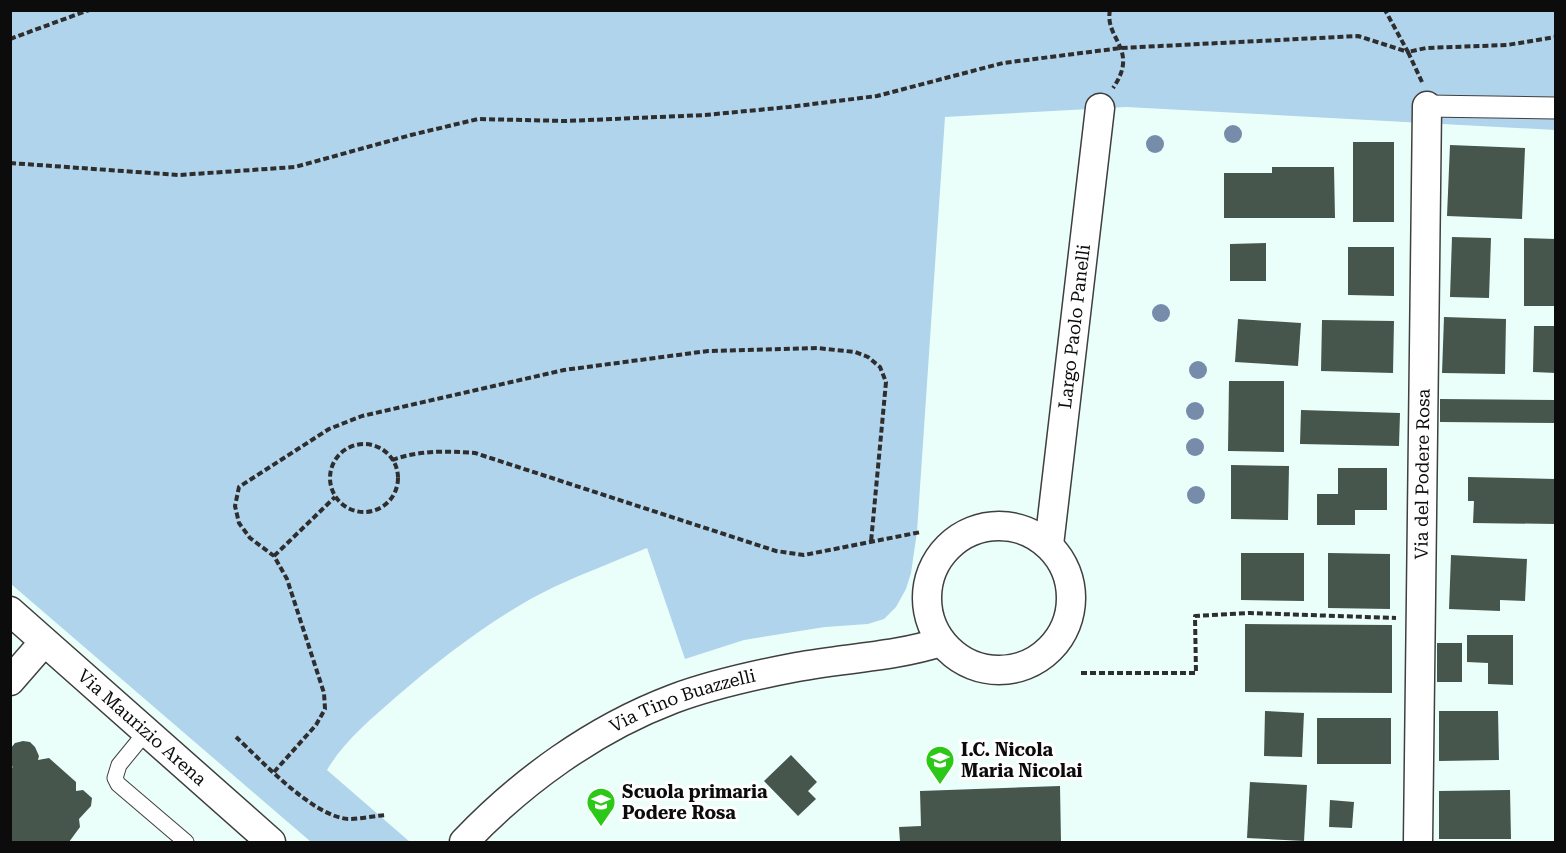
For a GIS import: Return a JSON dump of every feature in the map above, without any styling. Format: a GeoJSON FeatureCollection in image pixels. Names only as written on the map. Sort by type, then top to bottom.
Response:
{"type":"FeatureCollection","features":[{"type":"Feature","properties":{"kind":"street"},"geometry":{"type":"LineString","coordinates":[[1427,106],[1556,108]]}},
{"type":"Feature","properties":{"kind":"street","name":"Via del Podere Rosa"},"geometry":{"type":"LineString","coordinates":[[1418,843],[1427,106]]}},
{"type":"Feature","properties":{"kind":"street","name":"Largo Paolo Panelli"},"geometry":{"type":"LineString","coordinates":[[1048,545],[1100,108]]}},
{"type":"Feature","properties":{"kind":"street"},"geometry":{"type":"LineString","coordinates":[[1005,526],[1028,532],[1048,545],[1063,564],[1071,586],[1071,611],[1063,633],[1048,652],[1028,665],[1005,671],[980,668],[959,659],[941,642],[930,621],[926,597],[930,574],[942,553],[960,537],[981,528],[1005,526]]}},
{"type":"Feature","properties":{"kind":"street","name":"Via Maurizio Arena"},"geometry":{"type":"LineString","coordinates":[[10,612],[272,843]]}},
{"type":"Feature","properties":{"kind":"street"},"geometry":{"type":"LineString","coordinates":[[10,681],[44,642]]}},
{"type":"Feature","properties":{"kind":"street","name":"Via Tino Buazzelli"},"geometry":{"type":"LineString","coordinates":[[464,843],[495,812],[575,749],[606,730],[656,706],[704,689],[756,675],[896,653],[941,642]]}},
{"type":"Feature","properties":{"kind":"lane"},"geometry":{"type":"LineString","coordinates":[[146,732],[119,765],[115,778],[118,784],[186,843]]}},
{"type":"Feature","properties":{"kind":"path"},"geometry":{"type":"LineString","coordinates":[[10,39],[89,10]]}},
{"type":"Feature","properties":{"kind":"path"},"geometry":{"type":"LineString","coordinates":[[1100,108],[1119,79],[1124,62],[1121,48],[1108,19],[1110,10]]}},
{"type":"Feature","properties":{"kind":"path"},"geometry":{"type":"LineString","coordinates":[[1385,10],[1421,80],[1427,106]]}},
{"type":"Feature","properties":{"kind":"path"},"geometry":{"type":"LineString","coordinates":[[10,163],[178,175],[295,166],[478,119],[566,121],[705,115],[789,107],[877,96],[1003,63],[1121,48],[1358,36],[1408,52],[1426,48],[1507,45],[1556,37]]}},
{"type":"Feature","properties":{"kind":"path"},"geometry":{"type":"LineString","coordinates":[[274,772],[316,725],[325,709],[324,693],[287,579],[274,556],[250,538],[239,523],[235,506],[239,488],[329,429],[362,416],[564,370],[708,351],[817,348],[855,352],[868,357],[880,367],[886,382],[871,542]]}},
{"type":"Feature","properties":{"kind":"path"},"geometry":{"type":"LineString","coordinates":[[355,445],[376,446],[385,451],[392,460],[397,470],[398,482],[394,494],[377,510],[354,511],[343,506],[335,497],[330,487],[329,476],[337,457],[345,449],[355,445]]}},
{"type":"Feature","properties":{"kind":"path"},"geometry":{"type":"LineString","coordinates":[[392,460],[407,455],[437,451],[475,453],[777,551],[804,555],[921,532]]}},
{"type":"Feature","properties":{"kind":"path"},"geometry":{"type":"LineString","coordinates":[[274,556],[335,497]]}},
{"type":"Feature","properties":{"kind":"path"},"geometry":{"type":"LineString","coordinates":[[1080,673],[1196,673],[1195,616],[1250,613],[1420,620]]}},
{"type":"Feature","properties":{"kind":"path"},"geometry":{"type":"LineString","coordinates":[[236,737],[307,801],[332,815],[349,819],[386,815]]}},
{"type":"Feature","properties":{"kind":"shaded area"},"geometry":{"type":"Polygon","coordinates":[[[11,11],[1555,11],[1555,130],[1126,107],[945,117],[917,532],[911,573],[906,589],[896,607],[884,619],[868,624],[825,627],[744,640],[685,659],[647,548],[554,587],[492,623],[413,682],[341,749],[327,770],[410,842],[311,842],[11,584],[11,11]]]}},
{"type":"Feature","properties":{"kind":"building"},"geometry":{"type":"Polygon","coordinates":[[[1353,142],[1394,142],[1394,222],[1353,222],[1353,142]]]}},
{"type":"Feature","properties":{"kind":"building"},"geometry":{"type":"Polygon","coordinates":[[[1450,145],[1525,148],[1522,219],[1447,216],[1450,145]]]}},
{"type":"Feature","properties":{"kind":"building"},"geometry":{"type":"Polygon","coordinates":[[[1272,167],[1334,167],[1335,218],[1224,218],[1224,173],[1272,173],[1272,167]]]}},
{"type":"Feature","properties":{"kind":"building"},"geometry":{"type":"Polygon","coordinates":[[[1452,237],[1491,238],[1489,298],[1450,297],[1452,237]]]}},
{"type":"Feature","properties":{"kind":"building"},"geometry":{"type":"Polygon","coordinates":[[[1524,238],[1556,239],[1556,306],[1524,306],[1524,238]]]}},
{"type":"Feature","properties":{"kind":"building"},"geometry":{"type":"Polygon","coordinates":[[[1266,243],[1266,281],[1230,281],[1230,244],[1266,243]]]}},
{"type":"Feature","properties":{"kind":"building"},"geometry":{"type":"Polygon","coordinates":[[[1348,247],[1394,247],[1394,296],[1348,295],[1348,247]]]}},
{"type":"Feature","properties":{"kind":"building"},"geometry":{"type":"Polygon","coordinates":[[[1444,317],[1506,319],[1505,374],[1442,373],[1444,317]]]}},
{"type":"Feature","properties":{"kind":"building"},"geometry":{"type":"Polygon","coordinates":[[[1238,319],[1301,323],[1298,366],[1235,362],[1238,319]]]}},
{"type":"Feature","properties":{"kind":"building"},"geometry":{"type":"Polygon","coordinates":[[[1322,320],[1394,321],[1393,373],[1321,371],[1322,320]]]}},
{"type":"Feature","properties":{"kind":"building"},"geometry":{"type":"Polygon","coordinates":[[[1534,326],[1556,326],[1556,373],[1533,372],[1534,326]]]}},
{"type":"Feature","properties":{"kind":"building"},"geometry":{"type":"Polygon","coordinates":[[[1229,381],[1284,381],[1284,452],[1228,451],[1229,381]]]}},
{"type":"Feature","properties":{"kind":"building"},"geometry":{"type":"Polygon","coordinates":[[[1440,399],[1556,400],[1556,423],[1440,422],[1440,399]]]}},
{"type":"Feature","properties":{"kind":"building"},"geometry":{"type":"Polygon","coordinates":[[[1301,410],[1400,413],[1399,446],[1300,444],[1301,410]]]}},
{"type":"Feature","properties":{"kind":"building"},"geometry":{"type":"Polygon","coordinates":[[[1231,465],[1289,466],[1288,520],[1231,519],[1231,465]]]}},
{"type":"Feature","properties":{"kind":"building"},"geometry":{"type":"Polygon","coordinates":[[[1338,468],[1387,468],[1387,510],[1355,510],[1355,525],[1317,525],[1317,494],[1338,494],[1338,468]]]}},
{"type":"Feature","properties":{"kind":"building"},"geometry":{"type":"Polygon","coordinates":[[[1468,477],[1556,479],[1556,524],[1473,523],[1474,501],[1468,501],[1468,477]]]}},
{"type":"Feature","properties":{"kind":"building"},"geometry":{"type":"Polygon","coordinates":[[[1241,553],[1304,553],[1304,601],[1241,600],[1241,553]]]}},
{"type":"Feature","properties":{"kind":"building"},"geometry":{"type":"Polygon","coordinates":[[[1328,553],[1390,554],[1390,609],[1328,608],[1328,553]]]}},
{"type":"Feature","properties":{"kind":"building"},"geometry":{"type":"Polygon","coordinates":[[[1451,555],[1527,559],[1525,601],[1500,600],[1500,611],[1449,609],[1451,555]]]}},
{"type":"Feature","properties":{"kind":"building"},"geometry":{"type":"Polygon","coordinates":[[[1245,624],[1392,625],[1392,693],[1245,692],[1245,624]]]}},
{"type":"Feature","properties":{"kind":"building"},"geometry":{"type":"Polygon","coordinates":[[[1467,635],[1513,635],[1513,685],[1488,684],[1488,663],[1467,662],[1467,635]]]}},
{"type":"Feature","properties":{"kind":"building"},"geometry":{"type":"Polygon","coordinates":[[[1437,643],[1462,643],[1462,682],[1437,682],[1437,643]]]}},
{"type":"Feature","properties":{"kind":"building"},"geometry":{"type":"Polygon","coordinates":[[[1265,711],[1304,713],[1302,757],[1264,756],[1265,711]]]}},
{"type":"Feature","properties":{"kind":"building"},"geometry":{"type":"Polygon","coordinates":[[[1439,711],[1498,711],[1499,760],[1439,761],[1439,711]]]}},
{"type":"Feature","properties":{"kind":"building"},"geometry":{"type":"Polygon","coordinates":[[[1317,718],[1391,718],[1391,764],[1317,764],[1317,718]]]}},
{"type":"Feature","properties":{"kind":"building"},"geometry":{"type":"Polygon","coordinates":[[[30,742],[35,747],[39,756],[38,760],[49,758],[76,782],[76,791],[83,790],[92,798],[91,806],[79,819],[80,827],[69,842],[10,842],[10,769],[13,767],[10,765],[10,749],[15,743],[30,742]]]}},
{"type":"Feature","properties":{"kind":"building"},"geometry":{"type":"Polygon","coordinates":[[[791,755],[817,782],[808,791],[816,799],[798,816],[764,781],[791,755]]]}},
{"type":"Feature","properties":{"kind":"building"},"geometry":{"type":"Polygon","coordinates":[[[1250,782],[1307,785],[1304,841],[1247,838],[1250,782]]]}},
{"type":"Feature","properties":{"kind":"building"},"geometry":{"type":"Polygon","coordinates":[[[1060,786],[1061,842],[900,842],[899,827],[921,826],[920,791],[1060,786]]]}},
{"type":"Feature","properties":{"kind":"building"},"geometry":{"type":"Polygon","coordinates":[[[1510,790],[1511,839],[1439,839],[1439,791],[1510,790]]]}},
{"type":"Feature","properties":{"kind":"building"},"geometry":{"type":"Polygon","coordinates":[[[1330,800],[1354,802],[1352,828],[1329,827],[1330,800]]]}},
{"type":"Feature","properties":{"kind":"place","name":"I.C. Nicola Maria Nicolai"},"geometry":{"type":"Point","coordinates":[940,786]}},
{"type":"Feature","properties":{"kind":"place","name":"Scuola primaria Podere Rosa"},"geometry":{"type":"Point","coordinates":[601,828]}}]}
